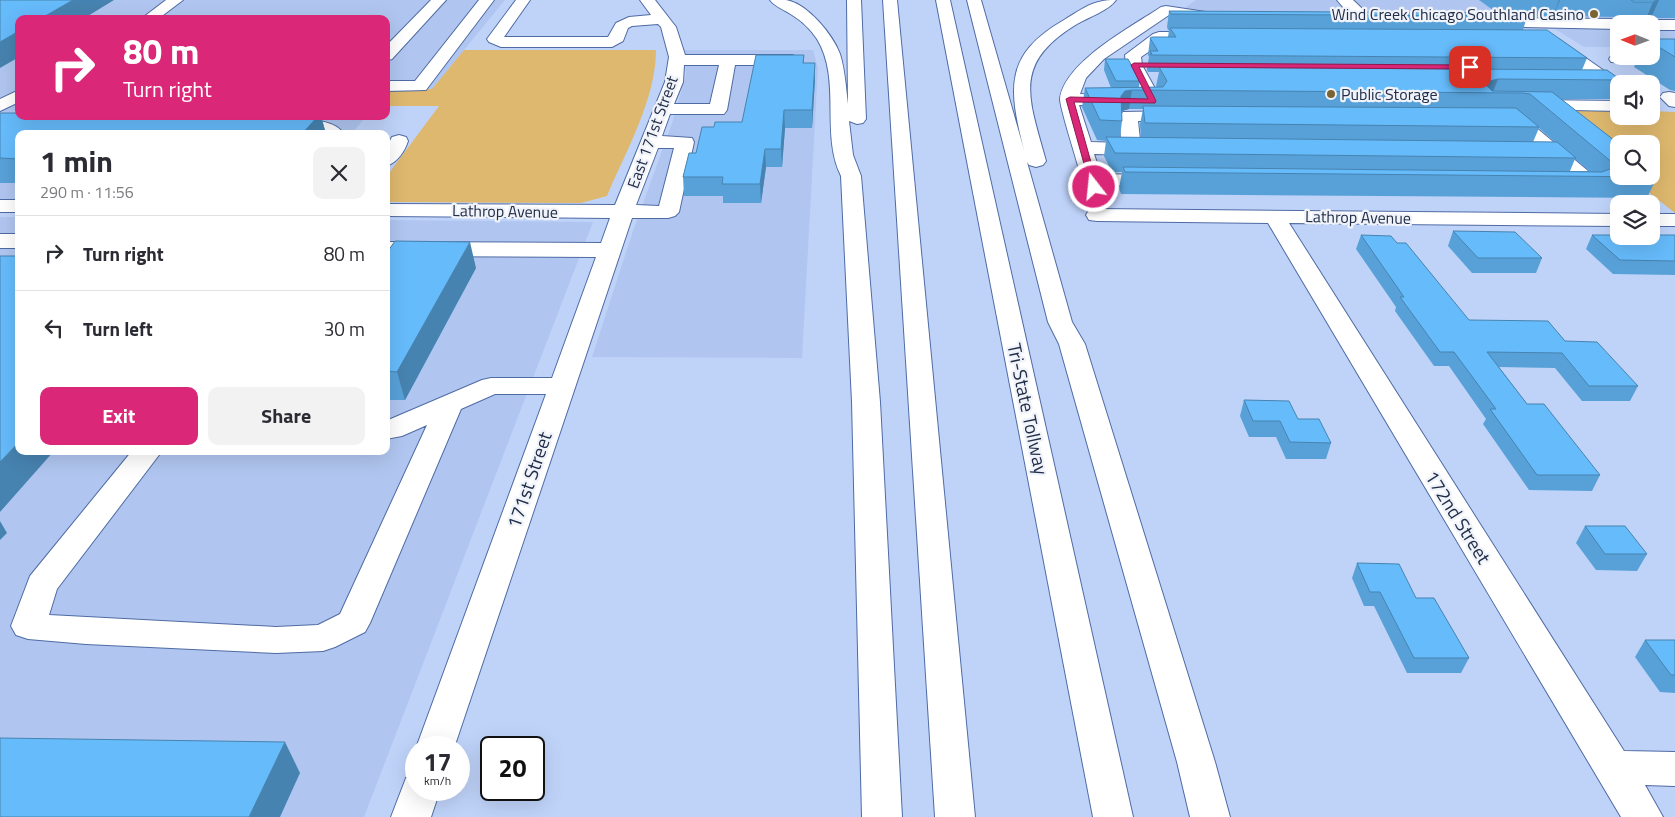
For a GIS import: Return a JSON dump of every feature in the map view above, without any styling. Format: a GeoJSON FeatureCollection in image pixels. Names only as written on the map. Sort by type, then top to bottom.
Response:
{"type":"FeatureCollection","features":[{"type":"Feature","properties":{"kind":"main road"},"geometry":{"type":"LineString","coordinates":[[154,15],[176,0]]}},
{"type":"Feature","properties":{"kind":"main road"},"geometry":{"type":"LineString","coordinates":[[390,52],[439,0]]}},
{"type":"Feature","properties":{"kind":"main road"},"geometry":{"type":"LineString","coordinates":[[390,86],[420,86],[487,0]]}},
{"type":"Feature","properties":{"kind":"main road"},"geometry":{"type":"LineString","coordinates":[[523,0],[495,39],[501,42],[612,42],[617,38],[621,26],[628,22],[662,19]]}},
{"type":"Feature","properties":{"kind":"main road","name":"East 171st Street"},"geometry":{"type":"LineString","coordinates":[[623,212],[674,82],[676,60],[668,27],[647,0]]}},
{"type":"Feature","properties":{"kind":"main road"},"geometry":{"type":"LineString","coordinates":[[777,0],[811,21],[824,34],[830,46],[837,87],[844,164],[850,176],[866,402],[882,817]]}},
{"type":"Feature","properties":{"kind":"main road"},"geometry":{"type":"LineString","coordinates":[[850,176],[858,163],[854,0]]}},
{"type":"Feature","properties":{"kind":"main road"},"geometry":{"type":"LineString","coordinates":[[890,0],[956,817]]}},
{"type":"Feature","properties":{"kind":"main road","name":"Tri-State Tollway"},"geometry":{"type":"LineString","coordinates":[[943,0],[1114,817]]}},
{"type":"Feature","properties":{"kind":"main road"},"geometry":{"type":"LineString","coordinates":[[974,0],[1060,322],[1072,344],[1196,762],[1210,817]]}},
{"type":"Feature","properties":{"kind":"main road"},"geometry":{"type":"LineString","coordinates":[[1072,344],[1074,322],[1021,96],[1021,82],[1027,62],[1044,41],[1109,0]]}},
{"type":"Feature","properties":{"kind":"main road"},"geometry":{"type":"LineString","coordinates":[[1344,0],[1364,18]]}},
{"type":"Feature","properties":{"kind":"main road"},"geometry":{"type":"LineString","coordinates":[[1089,170],[1070,99],[1078,76],[1098,56],[1173,5],[1202,16],[1231,17]]}},
{"type":"Feature","properties":{"kind":"main road"},"geometry":{"type":"LineString","coordinates":[[1345,18],[1384,19]]}},
{"type":"Feature","properties":{"kind":"main road"},"geometry":{"type":"LineString","coordinates":[[1471,22],[1610,24]]}},
{"type":"Feature","properties":{"kind":"main road"},"geometry":{"type":"LineString","coordinates":[[1660,25],[1675,25]]}},
{"type":"Feature","properties":{"kind":"main road"},"geometry":{"type":"LineString","coordinates":[[1487,38],[1547,39],[1568,53],[1584,75]]}},
{"type":"Feature","properties":{"kind":"main road"},"geometry":{"type":"LineString","coordinates":[[1139,64],[1215,44]]}},
{"type":"Feature","properties":{"kind":"main road"},"geometry":{"type":"LineString","coordinates":[[1538,53],[1568,53]]}},
{"type":"Feature","properties":{"kind":"main road"},"geometry":{"type":"LineString","coordinates":[[676,60],[796,60]]}},
{"type":"Feature","properties":{"kind":"main road"},"geometry":{"type":"LineString","coordinates":[[664,109],[718,110],[728,60]]}},
{"type":"Feature","properties":{"kind":"main road"},"geometry":{"type":"LineString","coordinates":[[1660,60],[1675,60]]}},
{"type":"Feature","properties":{"kind":"main road"},"geometry":{"type":"LineString","coordinates":[[1139,64],[1152,101]]}},
{"type":"Feature","properties":{"kind":"main road"},"geometry":{"type":"LineString","coordinates":[[1139,64],[1158,72]]}},
{"type":"Feature","properties":{"kind":"main road"},"geometry":{"type":"LineString","coordinates":[[1558,67],[1610,84]]}},
{"type":"Feature","properties":{"kind":"main road"},"geometry":{"type":"LineString","coordinates":[[0,106],[15,97]]}},
{"type":"Feature","properties":{"kind":"main road"},"geometry":{"type":"LineString","coordinates":[[1070,99],[1152,101],[1193,117],[1129,116],[1131,140]]}},
{"type":"Feature","properties":{"kind":"main road"},"geometry":{"type":"LineString","coordinates":[[1500,105],[1610,106]]}},
{"type":"Feature","properties":{"kind":"main road"},"geometry":{"type":"LineString","coordinates":[[1490,126],[1515,119],[1534,135],[1550,161],[1569,177]]}},
{"type":"Feature","properties":{"kind":"main road"},"geometry":{"type":"LineString","coordinates":[[272,121],[299,125],[328,124]]}},
{"type":"Feature","properties":{"kind":"main road"},"geometry":{"type":"LineString","coordinates":[[1089,170],[1131,140]]}},
{"type":"Feature","properties":{"kind":"main road"},"geometry":{"type":"LineString","coordinates":[[1131,140],[1151,150]]}},
{"type":"Feature","properties":{"kind":"main road"},"geometry":{"type":"LineString","coordinates":[[390,155],[397,147],[399,141]]}},
{"type":"Feature","properties":{"kind":"main road","name":"Lathrop Avenue"},"geometry":{"type":"LineString","coordinates":[[390,210],[668,212],[685,142],[650,142]]}},
{"type":"Feature","properties":{"kind":"main road"},"geometry":{"type":"LineString","coordinates":[[1526,153],[1550,161]]}},
{"type":"Feature","properties":{"kind":"main road"},"geometry":{"type":"LineString","coordinates":[[1089,170],[1167,165]]}},
{"type":"Feature","properties":{"kind":"main road"},"geometry":{"type":"LineString","coordinates":[[1089,170],[1180,181]]}},
{"type":"Feature","properties":{"kind":"main road"},"geometry":{"type":"LineString","coordinates":[[0,206],[15,206]]}},
{"type":"Feature","properties":{"kind":"main road","name":"171st Street"},"geometry":{"type":"LineString","coordinates":[[439,736],[623,212]]}},
{"type":"Feature","properties":{"kind":"main road","name":"Lathrop Avenue"},"geometry":{"type":"LineString","coordinates":[[1097,215],[1610,220]]}},
{"type":"Feature","properties":{"kind":"main road","name":"172nd Street"},"geometry":{"type":"LineString","coordinates":[[1274,216],[1642,817]]}},
{"type":"Feature","properties":{"kind":"main road"},"geometry":{"type":"LineString","coordinates":[[1660,220],[1675,220]]}},
{"type":"Feature","properties":{"kind":"main road"},"geometry":{"type":"LineString","coordinates":[[0,241],[15,241]]}},
{"type":"Feature","properties":{"kind":"main road"},"geometry":{"type":"LineString","coordinates":[[390,249],[610,250]]}},
{"type":"Feature","properties":{"kind":"main road"},"geometry":{"type":"LineString","coordinates":[[390,430],[491,386],[562,386]]}},
{"type":"Feature","properties":{"kind":"main road"},"geometry":{"type":"LineString","coordinates":[[145,455],[42,585],[28,626],[86,631],[276,640],[322,638],[353,623],[450,404]]}},
{"type":"Feature","properties":{"kind":"main road"},"geometry":{"type":"LineString","coordinates":[[1612,768],[1675,769]]}},
{"type":"Feature","properties":{"kind":"main road"},"geometry":{"type":"LineString","coordinates":[[411,817],[416,801]]}},
{"type":"Feature","properties":{"kind":"shaded area"},"geometry":{"type":"Polygon","coordinates":[[[0,0],[505,0],[432,89],[390,90],[390,15],[15,15],[15,120],[363,120],[355,130],[15,130],[15,200],[0,200],[0,0]]]}},
{"type":"Feature","properties":{"kind":"shaded area"},"geometry":{"type":"Polygon","coordinates":[[[1196,0],[1675,0],[1675,47],[1660,47],[1660,15],[1610,15],[1610,47],[1584,47],[1555,29],[1182,24],[1186,7],[1196,0]]]}},
{"type":"Feature","properties":{"kind":"shaded area"},"geometry":{"type":"Polygon","coordinates":[[[464,50],[656,50],[655,68],[646,106],[607,196],[581,203],[390,202],[390,172],[439,106],[390,106],[390,90],[432,89],[464,50]]]}},
{"type":"Feature","properties":{"kind":"shaded area"},"geometry":{"type":"Polygon","coordinates":[[[684,50],[813,50],[818,68],[802,358],[592,357],[633,231],[672,123],[686,75],[684,50]]]}},
{"type":"Feature","properties":{"kind":"shaded area"},"geometry":{"type":"Polygon","coordinates":[[[1544,110],[1610,111],[1610,125],[1660,125],[1660,111],[1675,112],[1675,213],[1660,201],[1660,195],[1652,195],[1639,185],[1660,185],[1660,135],[1610,135],[1610,140],[1544,110]]]}},
{"type":"Feature","properties":{"kind":"shaded area"},"geometry":{"type":"Polygon","coordinates":[[[0,217],[15,217],[15,455],[390,455],[390,220],[593,222],[364,817],[0,817],[0,217]]]}},
{"type":"Feature","properties":{"kind":"building"},"geometry":{"type":"Polygon","coordinates":[[[0,0],[73,0],[47,15],[15,15],[15,33],[0,42],[0,0]]]}},
{"type":"Feature","properties":{"kind":"building"},"geometry":{"type":"Polygon","coordinates":[[[1631,0],[1657,0],[1653,2],[1634,2],[1631,0]]]}},
{"type":"Feature","properties":{"kind":"building"},"geometry":{"type":"Polygon","coordinates":[[[1169,11],[1524,13],[1528,16],[1171,14],[1169,11]]]}},
{"type":"Feature","properties":{"kind":"building"},"geometry":{"type":"Polygon","coordinates":[[[1170,28],[1547,30],[1587,58],[1151,55],[1150,51],[1158,51],[1150,38],[1176,37],[1170,28]]]}},
{"type":"Feature","properties":{"kind":"building"},"geometry":{"type":"Polygon","coordinates":[[[1660,39],[1675,39],[1675,57],[1660,48],[1660,39]]]}},
{"type":"Feature","properties":{"kind":"building"},"geometry":{"type":"Polygon","coordinates":[[[756,55],[804,55],[803,63],[815,63],[812,110],[784,110],[781,149],[765,149],[760,184],[722,184],[723,177],[683,177],[689,153],[696,153],[702,127],[714,127],[715,122],[742,122],[756,55]]]}},
{"type":"Feature","properties":{"kind":"building"},"geometry":{"type":"Polygon","coordinates":[[[1105,59],[1128,59],[1140,81],[1116,81],[1105,59]]]}},
{"type":"Feature","properties":{"kind":"building"},"geometry":{"type":"Polygon","coordinates":[[[1159,67],[1607,70],[1614,75],[1610,75],[1610,80],[1498,79],[1490,81],[1487,86],[1492,91],[1552,92],[1610,137],[1610,161],[1530,94],[1523,93],[1132,90],[1125,91],[1121,96],[1122,121],[1100,120],[1085,88],[1163,87],[1167,81],[1159,67]]]}},
{"type":"Feature","properties":{"kind":"building"},"geometry":{"type":"Polygon","coordinates":[[[1143,106],[1516,108],[1539,127],[1145,123],[1143,106]]]}},
{"type":"Feature","properties":{"kind":"building"},"geometry":{"type":"Polygon","coordinates":[[[0,113],[15,113],[15,120],[314,120],[306,130],[15,130],[15,159],[0,158],[0,113]]]}},
{"type":"Feature","properties":{"kind":"building"},"geometry":{"type":"Polygon","coordinates":[[[1106,137],[1557,142],[1576,158],[1115,153],[1106,137]]]}},
{"type":"Feature","properties":{"kind":"building"},"geometry":{"type":"Polygon","coordinates":[[[1123,167],[1602,172],[1610,169],[1610,177],[1125,172],[1123,167]]]}},
{"type":"Feature","properties":{"kind":"building"},"geometry":{"type":"Polygon","coordinates":[[[1453,231],[1515,232],[1542,258],[1478,258],[1453,231]]]}},
{"type":"Feature","properties":{"kind":"building"},"geometry":{"type":"Polygon","coordinates":[[[1361,235],[1391,236],[1397,243],[1406,243],[1469,320],[1548,321],[1565,341],[1597,342],[1638,386],[1589,386],[1562,353],[1487,352],[1527,404],[1544,404],[1600,475],[1537,475],[1490,409],[1496,409],[1454,352],[1440,352],[1400,297],[1404,297],[1361,235]]]}},
{"type":"Feature","properties":{"kind":"building"},"geometry":{"type":"Polygon","coordinates":[[[1592,235],[1610,235],[1610,245],[1660,245],[1660,235],[1675,235],[1675,261],[1620,260],[1592,235]]]}},
{"type":"Feature","properties":{"kind":"building"},"geometry":{"type":"Polygon","coordinates":[[[395,241],[470,242],[397,372],[390,371],[390,248],[395,241]]]}},
{"type":"Feature","properties":{"kind":"building"},"geometry":{"type":"Polygon","coordinates":[[[0,256],[15,256],[15,446],[0,462],[0,256]]]}},
{"type":"Feature","properties":{"kind":"building"},"geometry":{"type":"Polygon","coordinates":[[[1244,400],[1289,401],[1298,419],[1319,419],[1331,443],[1290,442],[1280,421],[1253,421],[1244,400]]]}},
{"type":"Feature","properties":{"kind":"building"},"geometry":{"type":"Polygon","coordinates":[[[1585,526],[1625,526],[1647,554],[1605,554],[1585,526]]]}},
{"type":"Feature","properties":{"kind":"building"},"geometry":{"type":"Polygon","coordinates":[[[1357,563],[1399,564],[1416,598],[1434,598],[1469,658],[1414,658],[1380,592],[1370,592],[1357,563]]]}},
{"type":"Feature","properties":{"kind":"building"},"geometry":{"type":"Polygon","coordinates":[[[1645,640],[1675,640],[1675,675],[1671,675],[1645,640]]]}},
{"type":"Feature","properties":{"kind":"building"},"geometry":{"type":"Polygon","coordinates":[[[0,738],[285,742],[249,817],[0,817],[0,738]]]}},
{"type":"Feature","properties":{"kind":"place","name":"Wind Creek Chicago Southland Casino"},"geometry":{"type":"Point","coordinates":[1594,14]}},
{"type":"Feature","properties":{"kind":"place","name":"Public Storage"},"geometry":{"type":"Point","coordinates":[1331,94]}},
{"type":"Feature","properties":{"kind":"route"},"geometry":{"type":"LineString","coordinates":[[1094,187],[1070,99],[1152,101],[1134,65],[1470,67]]}}]}
